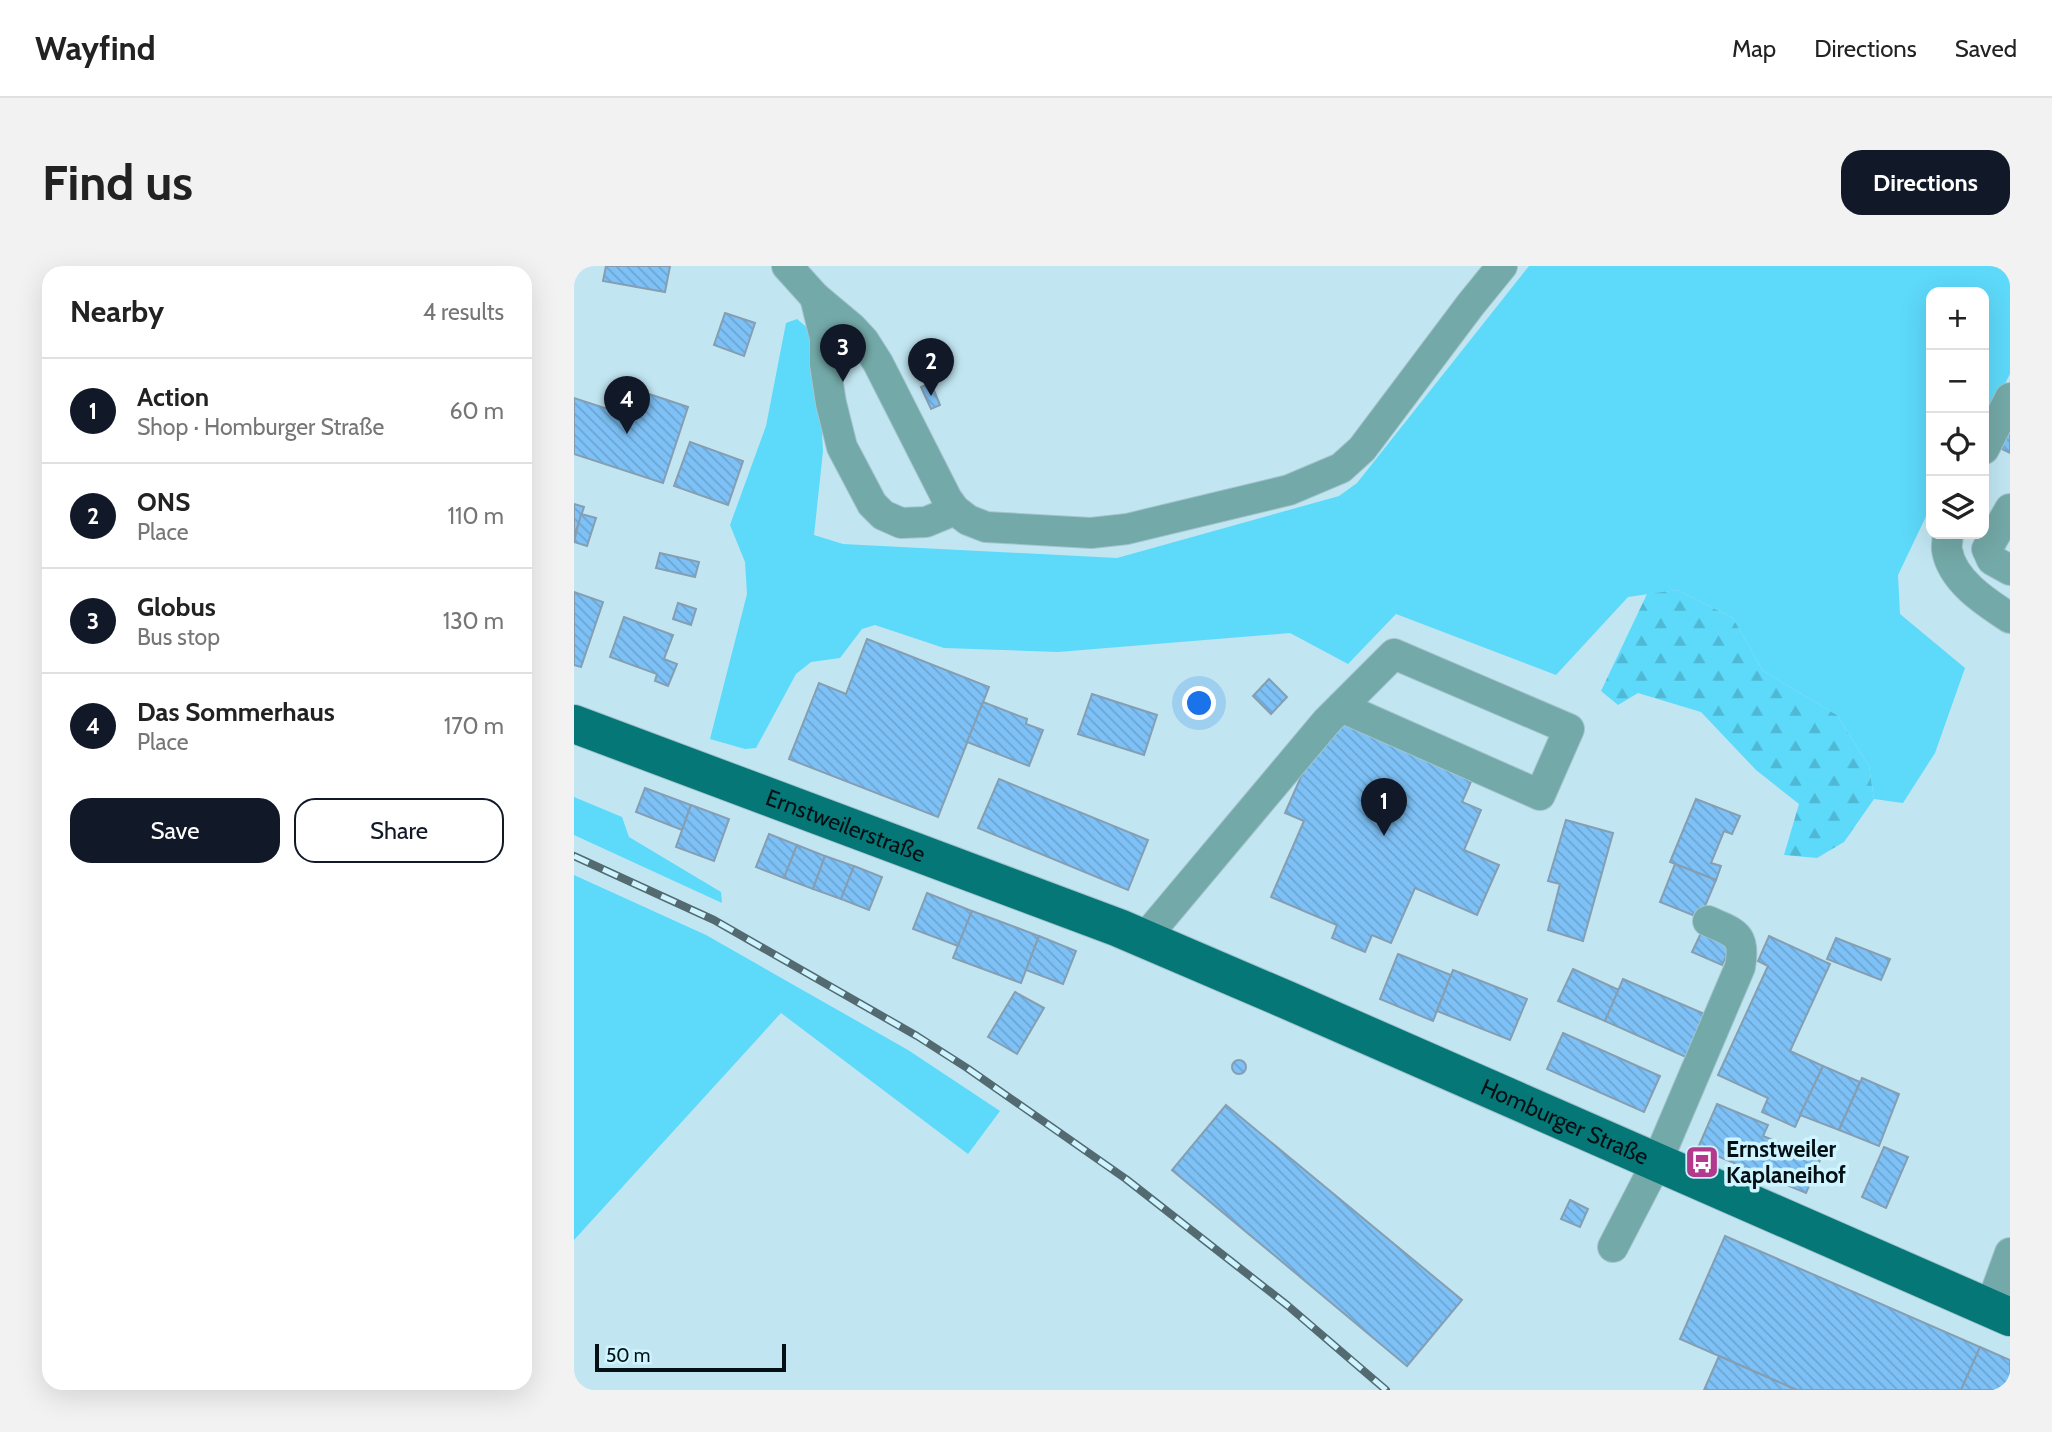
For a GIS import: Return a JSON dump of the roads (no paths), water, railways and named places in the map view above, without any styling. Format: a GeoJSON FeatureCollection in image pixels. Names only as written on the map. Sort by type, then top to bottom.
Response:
{"type":"FeatureCollection","features":[{"type":"Feature","properties":{"kind":"main road","name":"Ernstweilerstraße"},"geometry":{"type":"LineString","coordinates":[[574,724],[1131,934]]}},
{"type":"Feature","properties":{"kind":"main road","name":"Homburger Straße"},"geometry":{"type":"LineString","coordinates":[[1131,934],[2000,1313]]}},
{"type":"Feature","properties":{"kind":"lane"},"geometry":{"type":"LineString","coordinates":[[787,266],[815,297],[852,328],[878,363],[943,492],[955,510],[968,520],[986,527],[1103,531],[1161,522],[1289,490],[1340,468],[1362,449],[1502,266]]}},
{"type":"Feature","properties":{"kind":"lane"},"geometry":{"type":"LineString","coordinates":[[815,297],[825,338],[825,364],[831,403],[842,447],[872,504],[883,514],[901,523],[926,522],[955,510]]}},
{"type":"Feature","properties":{"kind":"lane"},"geometry":{"type":"LineString","coordinates":[[1989,439],[2010,398]]}},
{"type":"Feature","properties":{"kind":"lane"},"geometry":{"type":"LineString","coordinates":[[2010,509],[1987,549],[1992,560],[2010,570]]}},
{"type":"Feature","properties":{"kind":"lane"},"geometry":{"type":"LineString","coordinates":[[1948,539],[1947,550],[1954,567],[1975,595],[2010,618]]}},
{"type":"Feature","properties":{"kind":"lane"},"geometry":{"type":"LineString","coordinates":[[1131,934],[1327,721],[1341,707],[1394,654],[1569,729],[1540,795],[1341,707]]}},
{"type":"Feature","properties":{"kind":"lane"},"geometry":{"type":"LineString","coordinates":[[1613,1247],[1657,1163],[1740,967],[1743,951],[1741,939],[1708,921]]}},
{"type":"Feature","properties":{"kind":"lane"},"geometry":{"type":"LineString","coordinates":[[2000,1313],[2010,1253]]}},
{"type":"Feature","properties":{"kind":"railway"},"geometry":{"type":"LineString","coordinates":[[574,856],[714,920],[917,1036],[967,1068],[1126,1179],[1287,1305],[1386,1390]]}},
{"type":"Feature","properties":{"kind":"place","name":"Globus"},"geometry":{"type":"Point","coordinates":[843,382]}},
{"type":"Feature","properties":{"kind":"place","name":"ONS"},"geometry":{"type":"Point","coordinates":[931,396]}},
{"type":"Feature","properties":{"kind":"place","name":"Das Sommerhaus"},"geometry":{"type":"Point","coordinates":[627,434]}},
{"type":"Feature","properties":{"kind":"place","name":"Action"},"geometry":{"type":"Point","coordinates":[1384,836]}},
{"type":"Feature","properties":{"kind":"place","name":"Ernstweiler Kaplaneihof"},"geometry":{"type":"Point","coordinates":[1702,1162]}}]}
